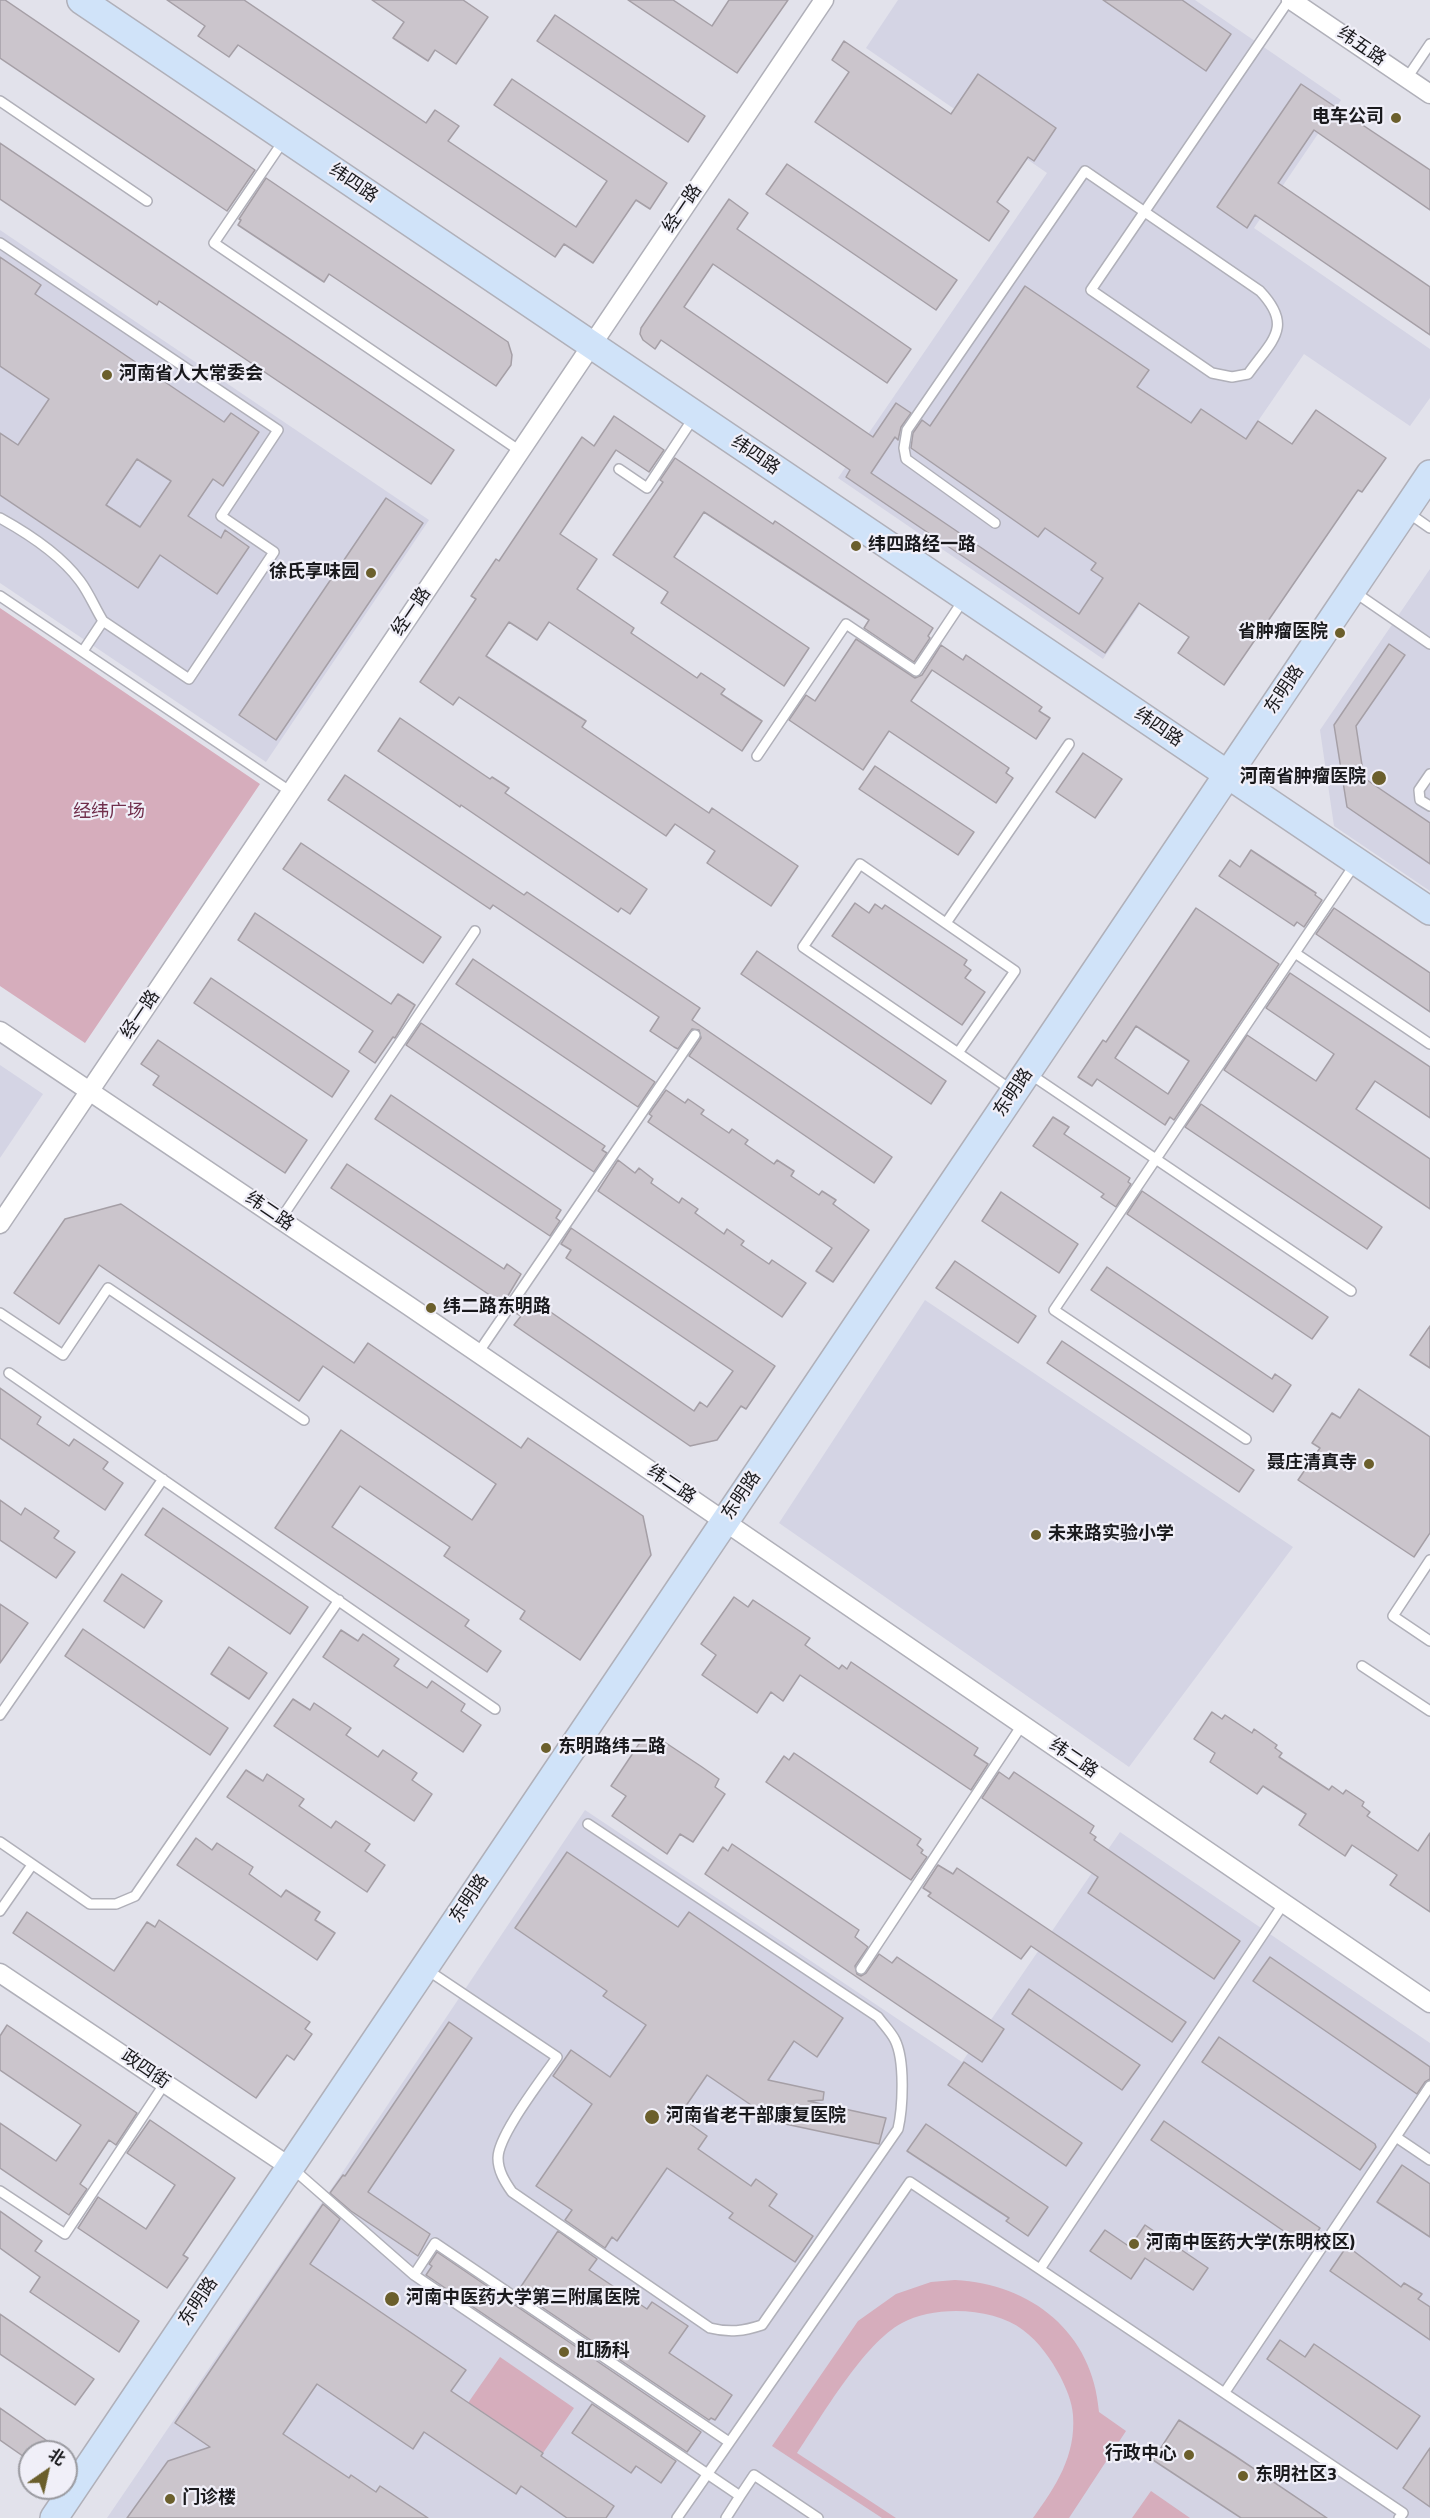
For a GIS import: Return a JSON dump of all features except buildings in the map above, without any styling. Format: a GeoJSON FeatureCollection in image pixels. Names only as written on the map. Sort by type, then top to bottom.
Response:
{"type":"FeatureCollection","features":[{"type":"Feature","properties":{"kind":"street","name":"纬四路"},"geometry":{"type":"LineString","coordinates":[[81,0],[1430,911]]}},
{"type":"Feature","properties":{"kind":"street","name":"经一路"},"geometry":{"type":"LineString","coordinates":[[0,1224],[824,0]]}},
{"type":"Feature","properties":{"kind":"street","name":"纬五路"},"geometry":{"type":"LineString","coordinates":[[1290,0],[1430,94]]}},
{"type":"Feature","properties":{"kind":"street","name":"东明路"},"geometry":{"type":"LineString","coordinates":[[54,2518],[1430,474]]}},
{"type":"Feature","properties":{"kind":"street","name":"纬二路"},"geometry":{"type":"LineString","coordinates":[[0,1031],[478,1353],[1430,2003]]}},
{"type":"Feature","properties":{"kind":"street","name":"政四街"},"geometry":{"type":"LineString","coordinates":[[0,1973],[290,2167]]}},
{"type":"Feature","properties":{"kind":"lane"},"geometry":{"type":"LineString","coordinates":[[995,523],[906,459],[904,448],[908,430],[1085,171],[1144,212],[1260,291],[1271,303],[1278,316],[1276,333],[1248,374],[1232,377],[1212,373],[1091,290],[1144,212],[1290,0]]}},
{"type":"Feature","properties":{"kind":"lane"},"geometry":{"type":"LineString","coordinates":[[1407,78],[1430,44]]}},
{"type":"Feature","properties":{"kind":"lane"},"geometry":{"type":"LineString","coordinates":[[0,101],[147,201]]}},
{"type":"Feature","properties":{"kind":"lane"},"geometry":{"type":"LineString","coordinates":[[285,138],[214,243],[520,452]]}},
{"type":"Feature","properties":{"kind":"lane"},"geometry":{"type":"LineString","coordinates":[[0,243],[278,430],[221,516],[274,552],[189,679],[103,621],[80,581],[56,556],[19,528],[0,518]]}},
{"type":"Feature","properties":{"kind":"lane"},"geometry":{"type":"LineString","coordinates":[[619,469],[647,488],[695,415]]}},
{"type":"Feature","properties":{"kind":"lane"},"geometry":{"type":"LineString","coordinates":[[1406,511],[1430,528]]}},
{"type":"Feature","properties":{"kind":"lane"},"geometry":{"type":"LineString","coordinates":[[1353,590],[1430,644]]}},
{"type":"Feature","properties":{"kind":"lane"},"geometry":{"type":"LineString","coordinates":[[0,596],[291,792]]}},
{"type":"Feature","properties":{"kind":"lane"},"geometry":{"type":"LineString","coordinates":[[757,756],[846,624],[916,671],[966,597]]}},
{"type":"Feature","properties":{"kind":"lane"},"geometry":{"type":"LineString","coordinates":[[82,651],[103,621]]}},
{"type":"Feature","properties":{"kind":"lane"},"geometry":{"type":"LineString","coordinates":[[946,923],[1069,744]]}},
{"type":"Feature","properties":{"kind":"lane"},"geometry":{"type":"LineString","coordinates":[[1430,774],[1419,790],[1420,800],[1430,806]]}},
{"type":"Feature","properties":{"kind":"lane"},"geometry":{"type":"LineString","coordinates":[[1246,1439],[1054,1310],[1357,862]]}},
{"type":"Feature","properties":{"kind":"lane"},"geometry":{"type":"LineString","coordinates":[[958,1053],[1015,971],[860,864],[803,947],[958,1053],[1021,1082],[1156,1159],[1351,1291]]}},
{"type":"Feature","properties":{"kind":"lane"},"geometry":{"type":"LineString","coordinates":[[280,1220],[475,931]]}},
{"type":"Feature","properties":{"kind":"lane"},"geometry":{"type":"LineString","coordinates":[[1295,953],[1430,1044]]}},
{"type":"Feature","properties":{"kind":"lane"},"geometry":{"type":"LineString","coordinates":[[478,1353],[695,1035]]}},
{"type":"Feature","properties":{"kind":"lane"},"geometry":{"type":"LineString","coordinates":[[0,1313],[63,1355],[108,1288],[304,1420]]}},
{"type":"Feature","properties":{"kind":"lane"},"geometry":{"type":"LineString","coordinates":[[9,1373],[495,1709]]}},
{"type":"Feature","properties":{"kind":"lane"},"geometry":{"type":"LineString","coordinates":[[0,1715],[163,1479]]}},
{"type":"Feature","properties":{"kind":"lane"},"geometry":{"type":"LineString","coordinates":[[1430,1560],[1393,1616],[1430,1641]]}},
{"type":"Feature","properties":{"kind":"lane"},"geometry":{"type":"LineString","coordinates":[[0,1842],[90,1904],[116,1904],[135,1896],[339,1600]]}},
{"type":"Feature","properties":{"kind":"lane"},"geometry":{"type":"LineString","coordinates":[[1362,1666],[1430,1711]]}},
{"type":"Feature","properties":{"kind":"lane"},"geometry":{"type":"LineString","coordinates":[[861,1969],[1022,1725]]}},
{"type":"Feature","properties":{"kind":"lane"},"geometry":{"type":"LineString","coordinates":[[424,1968],[557,2057],[504,2137],[498,2156],[500,2171],[512,2192],[711,2328],[727,2332],[762,2325],[898,2129],[902,2109],[902,2091],[896,2041],[878,2017],[588,1824]]}},
{"type":"Feature","properties":{"kind":"lane"},"geometry":{"type":"LineString","coordinates":[[0,1911],[32,1865]]}},
{"type":"Feature","properties":{"kind":"lane"},"geometry":{"type":"LineString","coordinates":[[1040,2269],[1284,1903]]}},
{"type":"Feature","properties":{"kind":"lane"},"geometry":{"type":"LineString","coordinates":[[0,2191],[65,2234],[165,2083]]}},
{"type":"Feature","properties":{"kind":"lane"},"geometry":{"type":"LineString","coordinates":[[1225,2392],[1430,2086]]}},
{"type":"Feature","properties":{"kind":"lane"},"geometry":{"type":"LineString","coordinates":[[1396,2137],[1430,2160]]}},
{"type":"Feature","properties":{"kind":"lane"},"geometry":{"type":"LineString","coordinates":[[290,2167],[414,2275],[740,2496]]}},
{"type":"Feature","properties":{"kind":"lane"},"geometry":{"type":"LineString","coordinates":[[677,2518],[910,2182],[1225,2392],[1404,2516]]}},
{"type":"Feature","properties":{"kind":"lane"},"geometry":{"type":"LineString","coordinates":[[414,2275],[435,2243],[729,2442]]}},
{"type":"Feature","properties":{"kind":"lane"},"geometry":{"type":"LineString","coordinates":[[726,2518],[754,2475],[818,2518]]}},
{"type":"Feature","properties":{"kind":"shaded area"},"geometry":{"type":"Polygon","coordinates":[[[898,0],[1195,0],[1341,100],[1254,228],[1430,349],[1430,398],[1410,426],[1304,354],[1134,602],[1139,606],[1103,659],[838,478],[1047,173],[866,48],[898,0]]]}},
{"type":"Feature","properties":{"kind":"shaded area","name":"河南省人大常委会"},"geometry":{"type":"Polygon","coordinates":[[[0,230],[429,520],[266,762],[0,583],[0,230]]]}},
{"type":"Feature","properties":{"kind":"shaded area","name":"河南省肿瘤医院"},"geometry":{"type":"Polygon","coordinates":[[[1430,569],[1430,891],[1334,826],[1320,730],[1430,569]]]}},
{"type":"Feature","properties":{"kind":"shaded area"},"geometry":{"type":"Polygon","coordinates":[[[0,1065],[43,1094],[0,1158],[0,1065]]]}},
{"type":"Feature","properties":{"kind":"shaded area","name":"未来路实验小学"},"geometry":{"type":"Polygon","coordinates":[[[925,1300],[1293,1547],[1129,1767],[779,1523],[925,1300]]]}},
{"type":"Feature","properties":{"kind":"shaded area"},"geometry":{"type":"Polygon","coordinates":[[[585,1810],[962,2062],[1120,1832],[1430,2043],[1430,2518],[107,2518],[585,1810]]]}},
{"type":"Feature","properties":{"kind":"green space","name":"经纬广场"},"geometry":{"type":"Polygon","coordinates":[[[0,608],[260,784],[85,1043],[0,986],[0,608]]]}},
{"type":"Feature","properties":{"kind":"green space"},"geometry":{"type":"Polygon","coordinates":[[[955,2280],[1009,2291],[1032,2302],[1053,2318],[1071,2336],[1085,2358],[1094,2384],[1099,2412],[1126,2431],[1069,2518],[1033,2518],[1057,2482],[1071,2444],[1072,2410],[1062,2381],[1049,2357],[1023,2330],[1011,2322],[980,2313],[947,2311],[930,2313],[902,2323],[888,2333],[859,2363],[797,2453],[896,2518],[882,2518],[772,2446],[858,2321],[896,2294],[931,2282],[955,2280]]]}},
{"type":"Feature","properties":{"kind":"green space"},"geometry":{"type":"Polygon","coordinates":[[[500,2357],[574,2408],[543,2453],[468,2403],[500,2357]]]}},
{"type":"Feature","properties":{"kind":"green space"},"geometry":{"type":"Polygon","coordinates":[[[1151,2491],[1190,2518],[1132,2518],[1151,2491]]]}},
{"type":"Feature","properties":{"kind":"place","name":"电车公司"},"geometry":{"type":"Point","coordinates":[1396,118]}},
{"type":"Feature","properties":{"kind":"place","name":"河南省人大常委会"},"geometry":{"type":"Point","coordinates":[107,375]}},
{"type":"Feature","properties":{"kind":"place","name":"纬四路经一路"},"geometry":{"type":"Point","coordinates":[856,546]}},
{"type":"Feature","properties":{"kind":"place","name":"徐氏享味园"},"geometry":{"type":"Point","coordinates":[371,573]}},
{"type":"Feature","properties":{"kind":"place","name":"省肿瘤医院"},"geometry":{"type":"Point","coordinates":[1340,633]}},
{"type":"Feature","properties":{"kind":"place","name":"河南省肿瘤医院"},"geometry":{"type":"Point","coordinates":[1379,778]}},
{"type":"Feature","properties":{"kind":"place","name":"纬二路东明路"},"geometry":{"type":"Point","coordinates":[431,1308]}},
{"type":"Feature","properties":{"kind":"place","name":"聂庄清真寺"},"geometry":{"type":"Point","coordinates":[1369,1464]}},
{"type":"Feature","properties":{"kind":"place","name":"未来路实验小学"},"geometry":{"type":"Point","coordinates":[1036,1535]}},
{"type":"Feature","properties":{"kind":"place","name":"东明路纬二路"},"geometry":{"type":"Point","coordinates":[546,1748]}},
{"type":"Feature","properties":{"kind":"place","name":"河南省老干部康复医院"},"geometry":{"type":"Point","coordinates":[652,2117]}},
{"type":"Feature","properties":{"kind":"place","name":"河南中医药大学(东明校区)"},"geometry":{"type":"Point","coordinates":[1134,2244]}},
{"type":"Feature","properties":{"kind":"place","name":"河南中医药大学第三附属医院"},"geometry":{"type":"Point","coordinates":[392,2299]}},
{"type":"Feature","properties":{"kind":"place","name":"肛肠科"},"geometry":{"type":"Point","coordinates":[564,2352]}},
{"type":"Feature","properties":{"kind":"place","name":"行政中心"},"geometry":{"type":"Point","coordinates":[1189,2455]}},
{"type":"Feature","properties":{"kind":"place","name":"东明社区3"},"geometry":{"type":"Point","coordinates":[1243,2476]}},
{"type":"Feature","properties":{"kind":"place","name":"门诊楼"},"geometry":{"type":"Point","coordinates":[170,2499]}}]}
